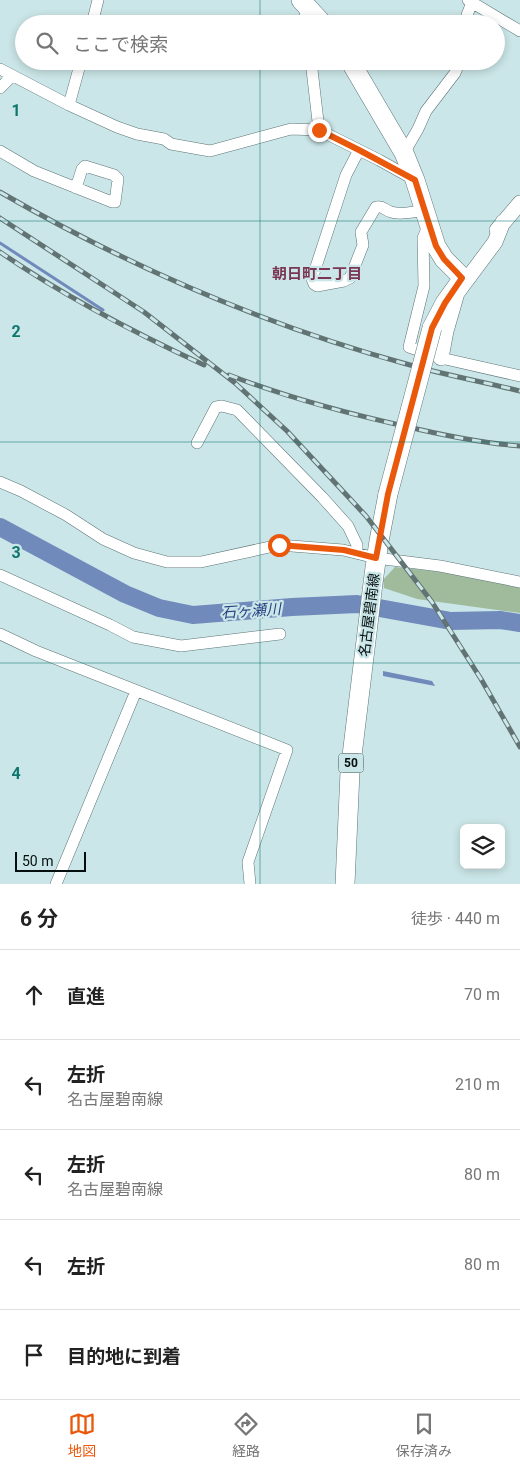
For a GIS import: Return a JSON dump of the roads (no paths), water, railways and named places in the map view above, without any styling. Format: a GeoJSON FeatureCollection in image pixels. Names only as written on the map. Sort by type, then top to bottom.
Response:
{"type":"FeatureCollection","features":[{"type":"Feature","properties":{"kind":"main road"},"geometry":{"type":"LineString","coordinates":[[303,1],[315,15]]}},
{"type":"Feature","properties":{"kind":"main road"},"geometry":{"type":"LineString","coordinates":[[355,70],[404,153],[415,180],[436,246],[444,259],[462,278]]}},
{"type":"Feature","properties":{"kind":"main road","name":"名古屋碧南線"},"geometry":{"type":"LineString","coordinates":[[346,884],[350,772],[375,567],[388,494],[432,328],[445,303],[462,278]]}},
{"type":"Feature","properties":{"kind":"street"},"geometry":{"type":"LineString","coordinates":[[94,15],[98,0]]}},
{"type":"Feature","properties":{"kind":"street"},"geometry":{"type":"LineString","coordinates":[[303,1],[305,15]]}},
{"type":"Feature","properties":{"kind":"street"},"geometry":{"type":"LineString","coordinates":[[467,15],[471,1],[494,15]]}},
{"type":"Feature","properties":{"kind":"street"},"geometry":{"type":"LineString","coordinates":[[505,22],[520,31]]}},
{"type":"Feature","properties":{"kind":"street"},"geometry":{"type":"LineString","coordinates":[[0,69],[69,105],[117,127],[130,132],[164,139],[171,144],[210,151],[291,129],[319,130],[415,180]]}},
{"type":"Feature","properties":{"kind":"street"},"geometry":{"type":"LineString","coordinates":[[69,105],[79,70]]}},
{"type":"Feature","properties":{"kind":"street"},"geometry":{"type":"LineString","coordinates":[[312,70],[319,130]]}},
{"type":"Feature","properties":{"kind":"street"},"geometry":{"type":"LineString","coordinates":[[404,153],[426,111],[456,70]]}},
{"type":"Feature","properties":{"kind":"street"},"geometry":{"type":"LineString","coordinates":[[0,88],[12,76]]}},
{"type":"Feature","properties":{"kind":"street"},"geometry":{"type":"LineString","coordinates":[[359,150],[346,175],[312,279],[314,284],[317,286],[350,278],[363,245],[361,232],[376,207],[379,206],[392,212],[411,212],[427,217],[423,238],[424,286],[409,347],[441,358],[520,376]]}},
{"type":"Feature","properties":{"kind":"street"},"geometry":{"type":"LineString","coordinates":[[0,151],[34,171],[76,188]]}},
{"type":"Feature","properties":{"kind":"street"},"geometry":{"type":"LineString","coordinates":[[462,278],[470,263],[520,203]]}},
{"type":"Feature","properties":{"kind":"street"},"geometry":{"type":"LineString","coordinates":[[441,358],[446,331],[457,293],[495,242],[503,222]]}},
{"type":"Feature","properties":{"kind":"street"},"geometry":{"type":"LineString","coordinates":[[197,443],[216,408],[222,406],[237,410],[348,526],[357,544],[357,553]]}},
{"type":"Feature","properties":{"kind":"street"},"geometry":{"type":"LineString","coordinates":[[0,482],[22,491],[66,515],[102,539],[134,553],[166,562],[201,562],[279,545],[344,550],[357,553],[375,567],[440,566],[520,582]]}},
{"type":"Feature","properties":{"kind":"street"},"geometry":{"type":"LineString","coordinates":[[0,575],[133,637],[181,646],[280,634]]}},
{"type":"Feature","properties":{"kind":"street"},"geometry":{"type":"LineString","coordinates":[[0,634],[36,651],[288,750],[248,862],[250,884]]}},
{"type":"Feature","properties":{"kind":"street"},"geometry":{"type":"LineString","coordinates":[[56,884],[136,691]]}},
{"type":"Feature","properties":{"kind":"water"},"geometry":{"type":"Polygon","coordinates":[[[383,671],[432,681],[435,686],[383,676],[383,671]]]}},
{"type":"Feature","properties":{"kind":"waterway"},"geometry":{"type":"LineString","coordinates":[[0,243],[103,310]]}},
{"type":"Feature","properties":{"kind":"waterway","name":"石ヶ瀬川"},"geometry":{"type":"LineString","coordinates":[[0,527],[125,594],[159,608],[193,615],[357,604],[451,621],[500,620],[520,623]]}},
{"type":"Feature","properties":{"kind":"railway"},"geometry":{"type":"LineString","coordinates":[[0,192],[98,245],[199,292],[251,313],[304,332],[410,365],[520,391]]}},
{"type":"Feature","properties":{"kind":"railway"},"geometry":{"type":"LineString","coordinates":[[0,218],[144,312],[235,383],[287,431],[366,516],[432,602],[481,679],[520,747]]}},
{"type":"Feature","properties":{"kind":"railway"},"geometry":{"type":"LineString","coordinates":[[0,252],[49,284],[100,313],[204,365]]}},
{"type":"Feature","properties":{"kind":"railway"},"geometry":{"type":"LineString","coordinates":[[229,375],[316,404],[360,416],[462,438],[520,446]]}},
{"type":"Feature","properties":{"kind":"district","name":"朝日町二丁目"},"geometry":{"type":"Point","coordinates":[317,274]}}]}
